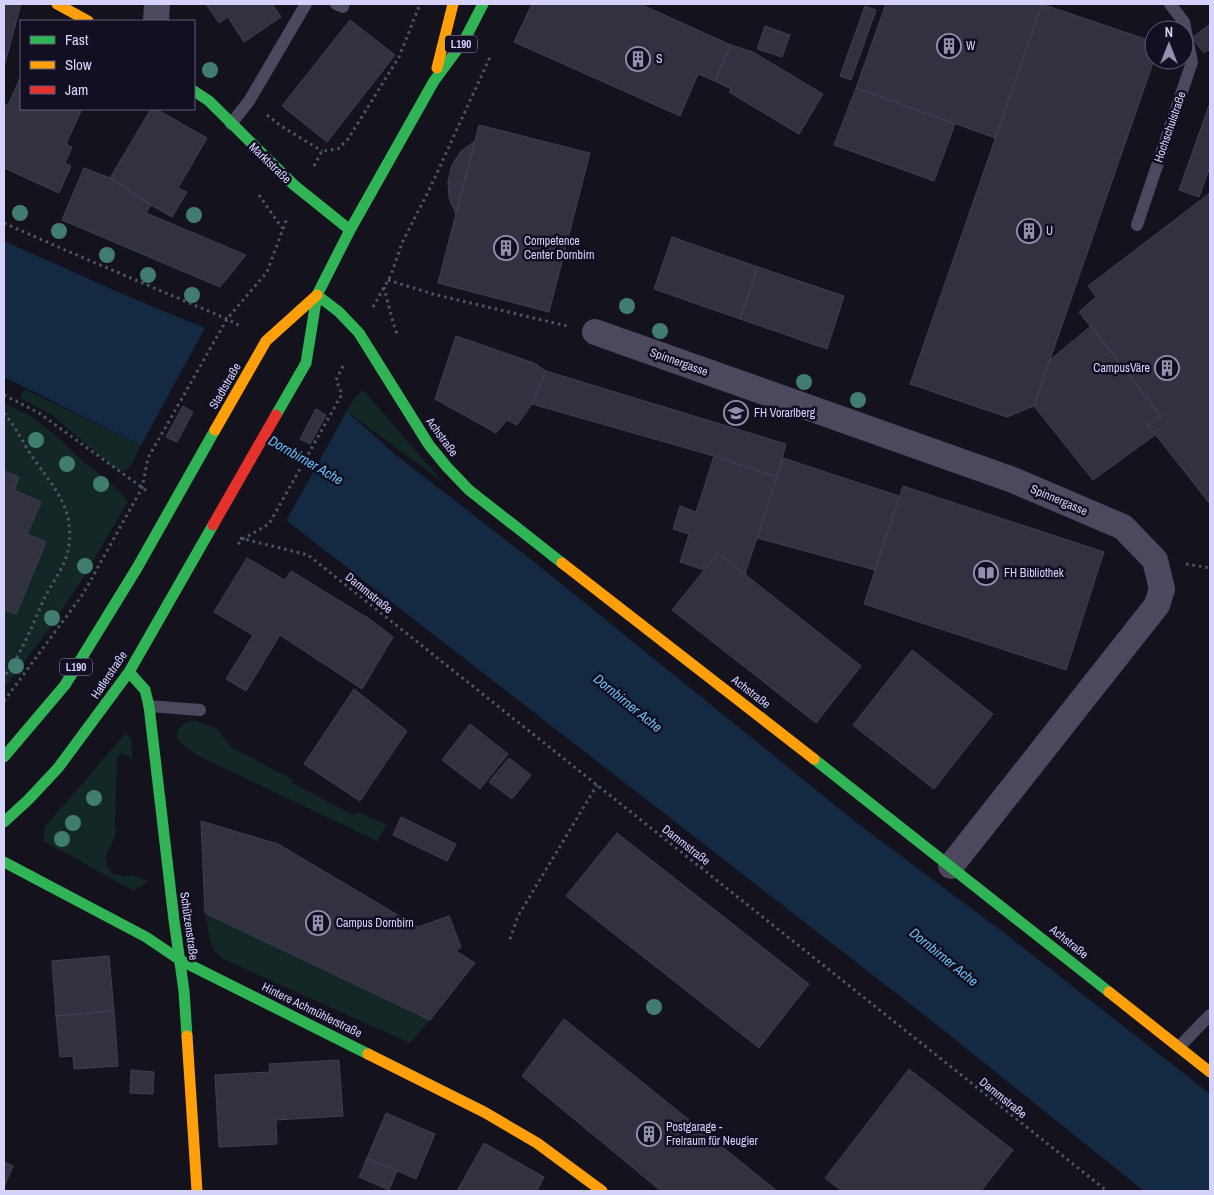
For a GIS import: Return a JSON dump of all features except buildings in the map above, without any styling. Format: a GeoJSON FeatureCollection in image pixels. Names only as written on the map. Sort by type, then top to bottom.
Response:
{"type":"FeatureCollection","features":[{"type":"Feature","properties":{"kind":"street"},"geometry":{"type":"LineString","coordinates":[[58,4],[86,20]]}},
{"type":"Feature","properties":{"kind":"street"},"geometry":{"type":"LineString","coordinates":[[156,20],[157,4]]}},
{"type":"Feature","properties":{"kind":"street","name":"Stadtstraße"},"geometry":{"type":"LineString","coordinates":[[434,81],[453,4]]}},
{"type":"Feature","properties":{"kind":"street","name":"Stadtstraße"},"geometry":{"type":"LineString","coordinates":[[212,524],[306,363],[317,295],[350,230],[434,81],[465,39],[483,4]]}},
{"type":"Feature","properties":{"kind":"street","name":"Marktstraße"},"geometry":{"type":"LineString","coordinates":[[195,92],[209,102],[300,192],[327,215],[350,230]]}},
{"type":"Feature","properties":{"kind":"street","name":"Stadtstraße"},"geometry":{"type":"LineString","coordinates":[[4,757],[65,685],[137,568],[266,341],[317,295]]}},
{"type":"Feature","properties":{"kind":"street","name":"Achstraße"},"geometry":{"type":"LineString","coordinates":[[317,295],[340,312],[359,333],[429,445],[469,490],[951,866],[1210,1072]]}},
{"type":"Feature","properties":{"kind":"street","name":"Spinnergasse"},"geometry":{"type":"LineString","coordinates":[[595,332],[1022,484],[1123,527],[1155,560],[1162,589],[1157,605],[951,866]]}},
{"type":"Feature","properties":{"kind":"street","name":"Hatlerstraße"},"geometry":{"type":"LineString","coordinates":[[4,822],[58,768],[129,672],[212,524]]}},
{"type":"Feature","properties":{"kind":"street","name":"Schützenstraße"},"geometry":{"type":"LineString","coordinates":[[129,672],[145,690],[149,706],[188,1032],[197,1191]]}},
{"type":"Feature","properties":{"kind":"street","name":"Hintere Achmühlerstraße"},"geometry":{"type":"LineString","coordinates":[[4,862],[146,937],[180,960],[484,1112],[537,1143],[602,1191]]}},
{"type":"Feature","properties":{"kind":"lane"},"geometry":{"type":"LineString","coordinates":[[231,124],[249,102],[306,4]]}},
{"type":"Feature","properties":{"kind":"lane","name":"Hochschulstraße"},"geometry":{"type":"LineString","coordinates":[[1137,225],[1192,62],[1184,22],[1170,4]]}},
{"type":"Feature","properties":{"kind":"lane"},"geometry":{"type":"LineString","coordinates":[[149,706],[200,710]]}},
{"type":"Feature","properties":{"kind":"lane"},"geometry":{"type":"LineString","coordinates":[[1179,1047],[1210,1015]]}},
{"type":"Feature","properties":{"kind":"path"},"geometry":{"type":"LineString","coordinates":[[249,102],[281,126],[322,151],[338,149],[348,139],[399,57],[420,4]]}},
{"type":"Feature","properties":{"kind":"path"},"geometry":{"type":"LineString","coordinates":[[359,333],[388,280],[402,243],[431,186],[492,53]]}},
{"type":"Feature","properties":{"kind":"path"},"geometry":{"type":"LineString","coordinates":[[4,701],[83,594],[142,488],[148,458],[227,319],[267,272],[282,228],[322,151]]}},
{"type":"Feature","properties":{"kind":"path"},"geometry":{"type":"LineString","coordinates":[[4,223],[227,319]]}},
{"type":"Feature","properties":{"kind":"path"},"geometry":{"type":"LineString","coordinates":[[388,280],[433,294],[595,332]]}},
{"type":"Feature","properties":{"kind":"path","name":"Dammstraße"},"geometry":{"type":"LineString","coordinates":[[359,333],[336,380],[342,394],[269,524],[243,539],[271,544],[308,555],[1106,1191]]}},
{"type":"Feature","properties":{"kind":"path"},"geometry":{"type":"LineString","coordinates":[[4,395],[39,413],[142,488]]}},
{"type":"Feature","properties":{"kind":"path"},"geometry":{"type":"LineString","coordinates":[[4,413],[14,424],[34,458],[57,490],[70,522],[68,552],[63,566],[45,596],[27,639],[4,677]]}},
{"type":"Feature","properties":{"kind":"path"},"geometry":{"type":"LineString","coordinates":[[510,939],[518,916],[597,785]]}},
{"type":"Feature","properties":{"kind":"path"},"geometry":{"type":"LineString","coordinates":[[701,868],[708,861]]}},
{"type":"Feature","properties":{"kind":"green space"},"geometry":{"type":"Polygon","coordinates":[[[24,389],[141,445],[130,466],[123,471],[118,471],[52,415],[20,398],[24,389]]]}},
{"type":"Feature","properties":{"kind":"green space"},"geometry":{"type":"Polygon","coordinates":[[[363,390],[443,482],[346,411],[363,390]]]}},
{"type":"Feature","properties":{"kind":"green space"},"geometry":{"type":"Polygon","coordinates":[[[4,403],[32,417],[114,486],[128,501],[85,575],[49,629],[4,688],[4,403]]]}},
{"type":"Feature","properties":{"kind":"green space"},"geometry":{"type":"Polygon","coordinates":[[[191,721],[197,721],[217,729],[231,747],[293,780],[292,783],[355,816],[357,812],[387,825],[377,841],[199,756],[182,744],[177,737],[180,727],[191,721]]]}},
{"type":"Feature","properties":{"kind":"green space"},"geometry":{"type":"Polygon","coordinates":[[[125,734],[131,737],[132,762],[125,754],[117,757],[116,834],[106,856],[107,867],[114,874],[131,875],[148,881],[134,891],[44,841],[44,828],[125,734]]]}},
{"type":"Feature","properties":{"kind":"green space"},"geometry":{"type":"Polygon","coordinates":[[[205,913],[430,1020],[410,1043],[223,959],[212,948],[205,913]]]}},
{"type":"Feature","properties":{"kind":"water","name":"Dornbirner Ache"},"geometry":{"type":"Polygon","coordinates":[[[4,241],[127,296],[205,328],[346,411],[396,455],[538,565],[857,823],[1007,935],[1210,1094],[1210,1191],[1144,1191],[923,1014],[287,521],[141,445],[4,377],[4,241]]]}},
{"type":"Feature","properties":{"kind":"pier"},"geometry":{"type":"Polygon","coordinates":[[[206,326],[348,409],[285,523],[140,447],[206,326]]]}},
{"type":"Feature","properties":{"kind":"traffic: fast"},"geometry":{"type":"LineString","coordinates":[[276,415],[306,363],[317,295],[350,230],[434,81],[465,39],[483,4]]}},
{"type":"Feature","properties":{"kind":"traffic: fast"},"geometry":{"type":"LineString","coordinates":[[195,92],[209,101],[294,185],[350,230]]}},
{"type":"Feature","properties":{"kind":"traffic: fast"},"geometry":{"type":"LineString","coordinates":[[317,295],[339,312],[359,333],[429,445],[447,467],[469,490],[562,563]]}},
{"type":"Feature","properties":{"kind":"traffic: fast"},"geometry":{"type":"LineString","coordinates":[[4,757],[65,685],[137,568],[215,430]]}},
{"type":"Feature","properties":{"kind":"traffic: fast"},"geometry":{"type":"LineString","coordinates":[[4,822],[58,768],[129,672],[213,525]]}},
{"type":"Feature","properties":{"kind":"traffic: fast"},"geometry":{"type":"LineString","coordinates":[[129,672],[145,690],[149,706],[184,991],[187,1036]]}},
{"type":"Feature","properties":{"kind":"traffic: fast"},"geometry":{"type":"LineString","coordinates":[[814,759],[1109,992]]}},
{"type":"Feature","properties":{"kind":"traffic: fast"},"geometry":{"type":"LineString","coordinates":[[4,862],[146,937],[180,960],[368,1054]]}},
{"type":"Feature","properties":{"kind":"traffic: slow"},"geometry":{"type":"LineString","coordinates":[[57,4],[86,20]]}},
{"type":"Feature","properties":{"kind":"traffic: slow"},"geometry":{"type":"LineString","coordinates":[[437,68],[453,4]]}},
{"type":"Feature","properties":{"kind":"traffic: slow"},"geometry":{"type":"LineString","coordinates":[[215,430],[266,341],[317,295]]}},
{"type":"Feature","properties":{"kind":"traffic: slow"},"geometry":{"type":"LineString","coordinates":[[562,563],[814,759]]}},
{"type":"Feature","properties":{"kind":"traffic: slow"},"geometry":{"type":"LineString","coordinates":[[1109,992],[1210,1072]]}},
{"type":"Feature","properties":{"kind":"traffic: slow"},"geometry":{"type":"LineString","coordinates":[[187,1036],[197,1191]]}},
{"type":"Feature","properties":{"kind":"traffic: slow"},"geometry":{"type":"LineString","coordinates":[[368,1054],[484,1112],[537,1143],[602,1191]]}},
{"type":"Feature","properties":{"kind":"traffic: jam"},"geometry":{"type":"LineString","coordinates":[[213,525],[276,415]]}},
{"type":"Feature","properties":{"kind":"place","name":"W"},"geometry":{"type":"Point","coordinates":[949,46]}},
{"type":"Feature","properties":{"kind":"place","name":"S"},"geometry":{"type":"Point","coordinates":[638,59]}},
{"type":"Feature","properties":{"kind":"place","name":"U"},"geometry":{"type":"Point","coordinates":[1029,231]}},
{"type":"Feature","properties":{"kind":"place","name":"Competence Center Dornbirn"},"geometry":{"type":"Point","coordinates":[506,248]}},
{"type":"Feature","properties":{"kind":"place","name":"CampusVäre"},"geometry":{"type":"Point","coordinates":[1167,368]}},
{"type":"Feature","properties":{"kind":"place","name":"FH Vorarlberg"},"geometry":{"type":"Point","coordinates":[736,413]}},
{"type":"Feature","properties":{"kind":"place","name":"FH Bibliothek"},"geometry":{"type":"Point","coordinates":[986,573]}},
{"type":"Feature","properties":{"kind":"place","name":"Campus Dornbirn"},"geometry":{"type":"Point","coordinates":[318,923]}},
{"type":"Feature","properties":{"kind":"place","name":"Postgarage - Freiraum für Neugier"},"geometry":{"type":"Point","coordinates":[649,1134]}}]}
